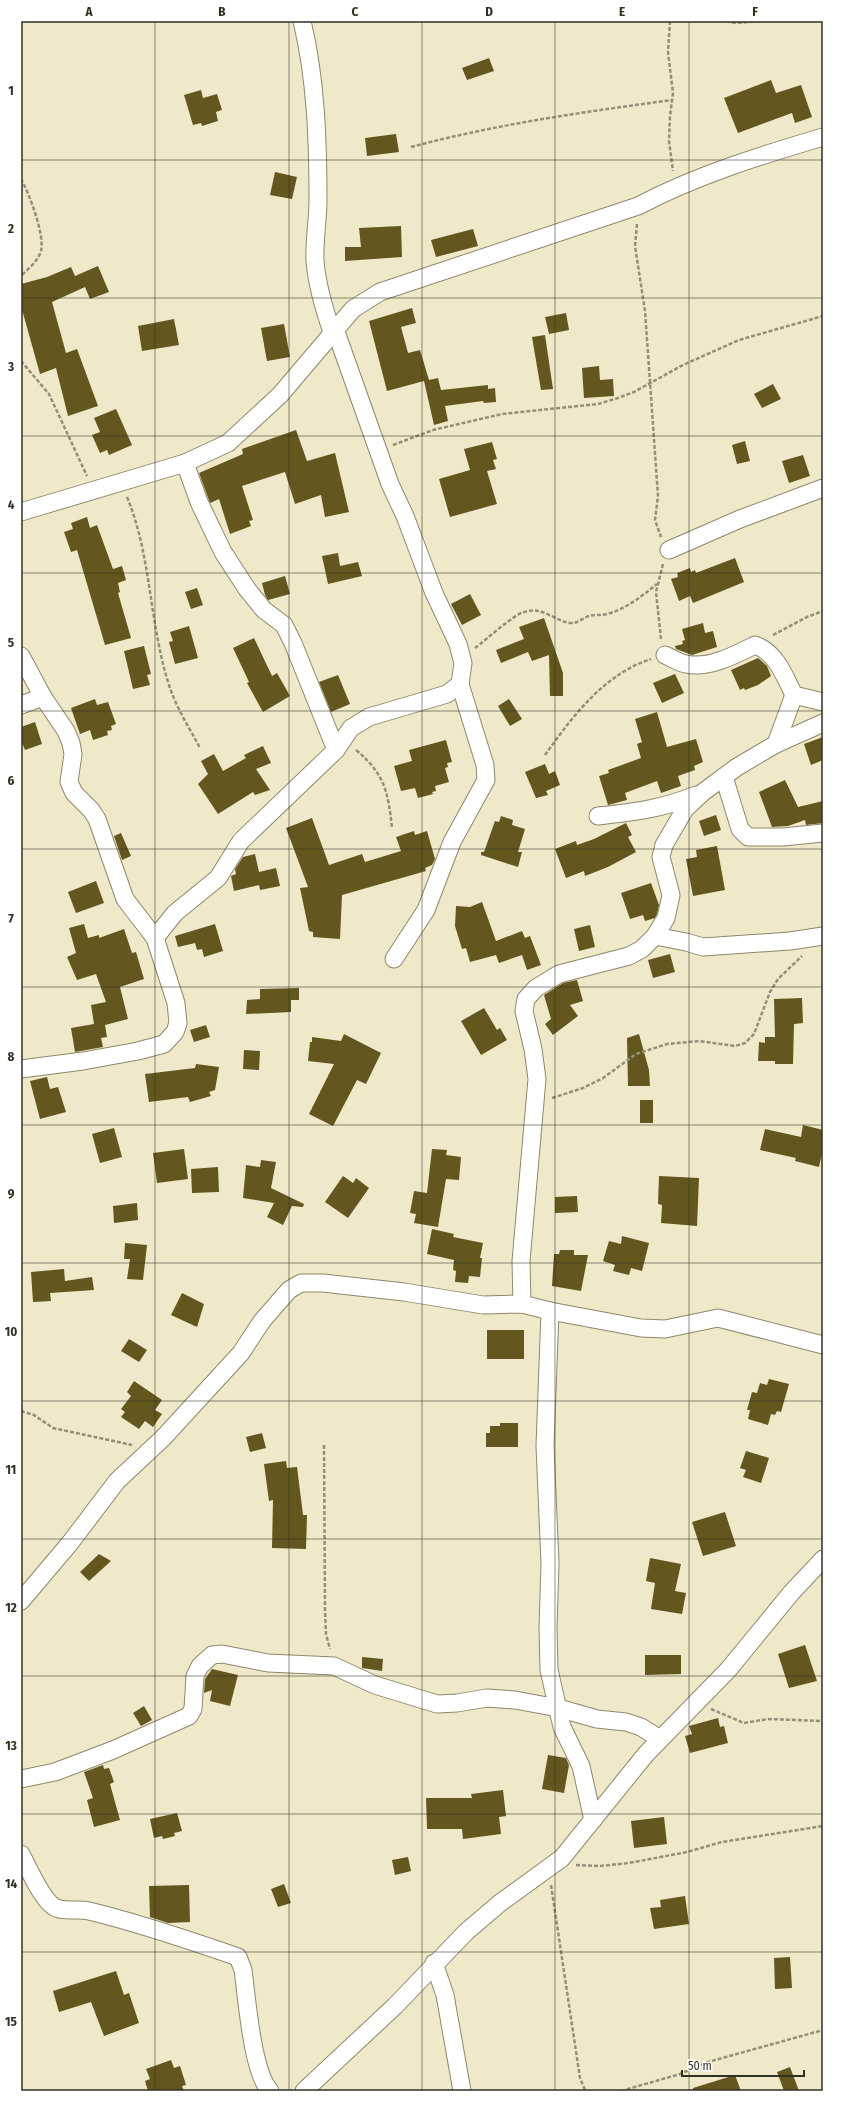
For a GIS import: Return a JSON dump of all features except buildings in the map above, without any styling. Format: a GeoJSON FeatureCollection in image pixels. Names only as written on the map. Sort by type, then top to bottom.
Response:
{"type":"FeatureCollection","features":[{"type":"Feature","properties":{"kind":"street"},"geometry":{"type":"LineString","coordinates":[[302,21],[306,39],[314,103],[318,200],[315,260],[321,301],[377,450],[405,516],[434,593],[458,644],[463,663],[460,684],[485,765],[486,780],[452,842],[426,910],[394,959]]}},
{"type":"Feature","properties":{"kind":"street"},"geometry":{"type":"LineString","coordinates":[[21,512],[185,463],[228,442],[280,395],[333,330],[353,309],[380,292],[638,206],[674,187],[736,163],[823,137]]}},
{"type":"Feature","properties":{"kind":"street"},"geometry":{"type":"LineString","coordinates":[[185,463],[199,502],[223,552],[247,589],[264,610],[284,625],[339,745]]}},
{"type":"Feature","properties":{"kind":"street"},"geometry":{"type":"LineString","coordinates":[[669,550],[740,519],[823,488]]}},
{"type":"Feature","properties":{"kind":"street"},"geometry":{"type":"LineString","coordinates":[[665,655],[684,664],[698,666],[729,658],[755,645],[767,651],[778,664],[794,695],[776,744]]}},
{"type":"Feature","properties":{"kind":"street"},"geometry":{"type":"LineString","coordinates":[[21,656],[42,697],[66,731],[71,743],[73,754],[68,782],[74,793],[91,810],[97,819],[125,899],[140,921],[155,938],[176,1003],[178,1023],[175,1032],[164,1044],[138,1051],[83,1061],[21,1069]]}},
{"type":"Feature","properties":{"kind":"street"},"geometry":{"type":"LineString","coordinates":[[155,938],[175,913],[218,878],[241,841],[339,745],[351,728],[369,717],[447,694],[460,684]]}},
{"type":"Feature","properties":{"kind":"street"},"geometry":{"type":"LineString","coordinates":[[794,695],[823,702]]}},
{"type":"Feature","properties":{"kind":"street"},"geometry":{"type":"LineString","coordinates":[[21,705],[42,697]]}},
{"type":"Feature","properties":{"kind":"street"},"geometry":{"type":"LineString","coordinates":[[522,1304],[521,1261],[536,1100],[536,1066],[524,1010],[526,999],[536,988],[559,974],[629,956],[642,949],[655,936],[666,918],[671,896],[661,857],[664,845],[685,809],[702,793],[724,777],[776,744],[823,723]]}},
{"type":"Feature","properties":{"kind":"street"},"geometry":{"type":"LineString","coordinates":[[724,777],[740,829],[748,837],[784,837],[823,833]]}},
{"type":"Feature","properties":{"kind":"street"},"geometry":{"type":"LineString","coordinates":[[598,816],[643,812],[668,806],[702,793]]}},
{"type":"Feature","properties":{"kind":"street"},"geometry":{"type":"LineString","coordinates":[[140,921],[175,913]]}},
{"type":"Feature","properties":{"kind":"street"},"geometry":{"type":"LineString","coordinates":[[655,936],[703,947],[790,941],[823,936]]}},
{"type":"Feature","properties":{"kind":"street"},"geometry":{"type":"LineString","coordinates":[[21,1601],[70,1543],[117,1481],[149,1450],[241,1353],[262,1321],[289,1290],[301,1283],[323,1283],[404,1292],[484,1305],[522,1304],[550,1312],[641,1328],[665,1329],[718,1318],[822,1341]]}},
{"type":"Feature","properties":{"kind":"street"},"geometry":{"type":"LineString","coordinates":[[550,1312],[545,1446],[550,1563],[548,1627],[551,1685],[562,1727],[581,1766],[593,1820]]}},
{"type":"Feature","properties":{"kind":"street"},"geometry":{"type":"LineString","coordinates":[[304,2091],[395,2006],[434,1963],[471,1927],[562,1858],[660,1739],[728,1670],[792,1592],[823,1559]]}},
{"type":"Feature","properties":{"kind":"street"},"geometry":{"type":"LineString","coordinates":[[21,1780],[55,1772],[120,1747],[188,1716],[193,1709],[195,1676],[200,1666],[212,1655],[222,1654],[268,1663],[334,1666],[375,1685],[437,1704],[452,1704],[497,1698],[558,1708],[597,1719],[633,1724],[660,1739]]}},
{"type":"Feature","properties":{"kind":"street"},"geometry":{"type":"LineString","coordinates":[[21,1854],[44,1898],[52,1906],[59,1909],[81,1909],[115,1918],[238,1957],[243,1970],[259,2068],[266,2086],[270,2091]]}},
{"type":"Feature","properties":{"kind":"street"},"geometry":{"type":"LineString","coordinates":[[434,1963],[445,1996],[462,2091]]}},
{"type":"Feature","properties":{"kind":"path"},"geometry":{"type":"LineString","coordinates":[[670,21],[668,52],[673,93],[669,141],[674,187]]}},
{"type":"Feature","properties":{"kind":"path"},"geometry":{"type":"LineString","coordinates":[[726,21],[736,23],[762,21]]}},
{"type":"Feature","properties":{"kind":"path"},"geometry":{"type":"LineString","coordinates":[[411,147],[457,134],[533,120],[672,100]]}},
{"type":"Feature","properties":{"kind":"path"},"geometry":{"type":"LineString","coordinates":[[21,179],[30,194],[41,239],[40,251],[34,262],[21,276]]}},
{"type":"Feature","properties":{"kind":"path"},"geometry":{"type":"LineString","coordinates":[[545,755],[563,728],[582,707],[615,676],[632,667],[665,655],[659,631],[656,592],[660,570],[669,550],[660,536],[655,520],[658,496],[645,311],[635,246],[638,206]]}},
{"type":"Feature","properties":{"kind":"path"},"geometry":{"type":"LineString","coordinates":[[377,450],[433,430],[502,414],[598,404],[618,398],[649,384],[683,365],[739,340],[823,316]]}},
{"type":"Feature","properties":{"kind":"path"},"geometry":{"type":"LineString","coordinates":[[21,362],[49,394],[83,469],[96,490]]}},
{"type":"Feature","properties":{"kind":"path"},"geometry":{"type":"LineString","coordinates":[[21,368],[24,365]]}},
{"type":"Feature","properties":{"kind":"path"},"geometry":{"type":"LineString","coordinates":[[121,483],[137,522],[154,618],[170,689],[200,748]]}},
{"type":"Feature","properties":{"kind":"path"},"geometry":{"type":"LineString","coordinates":[[461,658],[492,636],[518,613],[535,610],[547,612],[570,623],[577,623],[592,615],[600,616],[621,608],[638,599],[657,584]]}},
{"type":"Feature","properties":{"kind":"path"},"geometry":{"type":"LineString","coordinates":[[755,645],[807,617],[823,611]]}},
{"type":"Feature","properties":{"kind":"path"},"geometry":{"type":"LineString","coordinates":[[339,745],[373,765],[382,780],[390,799],[392,828]]}},
{"type":"Feature","properties":{"kind":"path"},"geometry":{"type":"LineString","coordinates":[[536,1100],[552,1098],[583,1088],[602,1078],[636,1054],[667,1044],[699,1041],[735,1046],[745,1043],[754,1034],[770,992],[778,979],[791,965],[804,955]]}},
{"type":"Feature","properties":{"kind":"path"},"geometry":{"type":"LineString","coordinates":[[21,1411],[34,1415],[53,1428],[69,1433],[97,1436],[149,1450]]}},
{"type":"Feature","properties":{"kind":"path"},"geometry":{"type":"LineString","coordinates":[[324,1445],[326,1634],[334,1666]]}},
{"type":"Feature","properties":{"kind":"path"},"geometry":{"type":"LineString","coordinates":[[695,1703],[744,1723],[768,1719],[823,1721]]}},
{"type":"Feature","properties":{"kind":"path"},"geometry":{"type":"LineString","coordinates":[[562,1858],[575,1865],[600,1866],[629,1863],[687,1852],[722,1842],[823,1826]]}},
{"type":"Feature","properties":{"kind":"path"},"geometry":{"type":"LineString","coordinates":[[547,1869],[561,1941],[580,2078],[585,2090],[587,2091]]}},
{"type":"Feature","properties":{"kind":"path"},"geometry":{"type":"LineString","coordinates":[[621,2091],[680,2074],[708,2062],[823,2030]]}}]}
